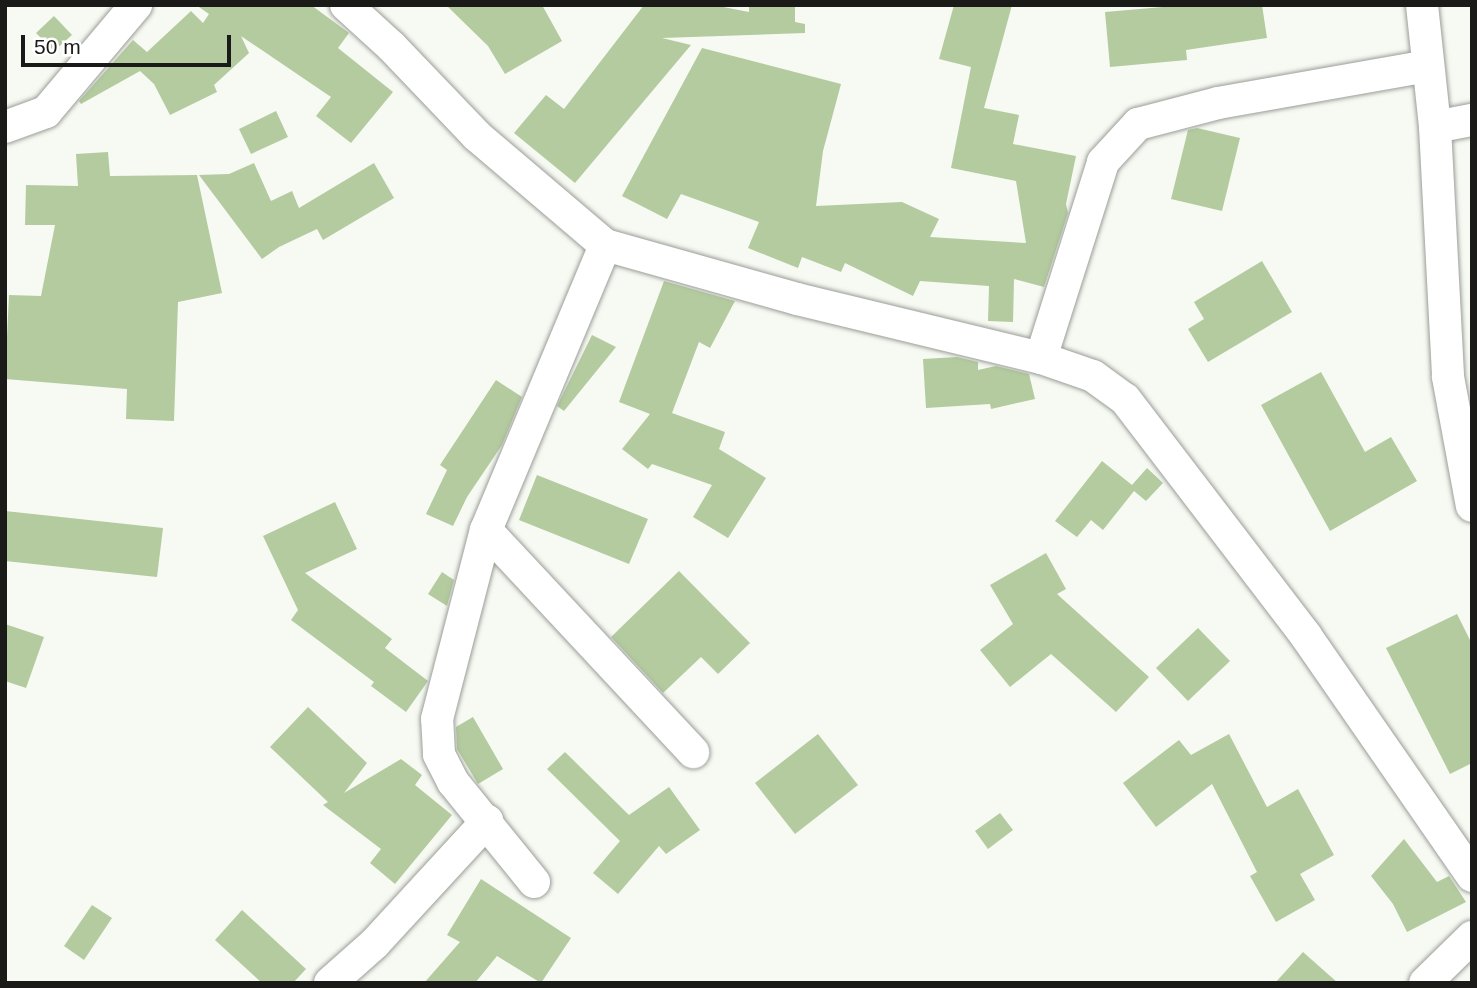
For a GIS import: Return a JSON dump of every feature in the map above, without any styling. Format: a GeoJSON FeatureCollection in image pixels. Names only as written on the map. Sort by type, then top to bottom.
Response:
{"type":"FeatureCollection","features":[{"type":"Feature","properties":{"kind":"street"},"geometry":{"type":"LineString","coordinates":[[5,127],[46,112],[136,5]]}},
{"type":"Feature","properties":{"kind":"street"},"geometry":{"type":"LineString","coordinates":[[346,5],[392,47],[477,136],[605,245],[797,299],[1041,358],[1093,376],[1125,399],[1306,636],[1472,876]]}},
{"type":"Feature","properties":{"kind":"street"},"geometry":{"type":"LineString","coordinates":[[1422,5],[1435,127],[1448,377],[1470,488]]}},
{"type":"Feature","properties":{"kind":"street"},"geometry":{"type":"LineString","coordinates":[[1041,358],[1103,162],[1138,124],[1218,103],[1428,66]]}},
{"type":"Feature","properties":{"kind":"street"},"geometry":{"type":"LineString","coordinates":[[1435,127],[1472,120]]}},
{"type":"Feature","properties":{"kind":"street"},"geometry":{"type":"LineString","coordinates":[[534,881],[453,782],[439,754],[437,719],[485,530],[605,245]]}},
{"type":"Feature","properties":{"kind":"street"},"geometry":{"type":"LineString","coordinates":[[485,530],[693,752]]}},
{"type":"Feature","properties":{"kind":"street"},"geometry":{"type":"LineString","coordinates":[[330,983],[375,943],[487,821]]}},
{"type":"Feature","properties":{"kind":"street"},"geometry":{"type":"LineString","coordinates":[[1425,983],[1472,937]]}},
{"type":"Feature","properties":{"kind":"building"},"geometry":{"type":"Polygon","coordinates":[[[196,5],[311,5],[349,33],[338,48],[393,92],[351,143],[316,116],[331,97],[241,36],[249,53],[214,85],[217,92],[170,115],[154,84],[140,71],[81,104],[79,101],[133,40],[147,52],[191,11],[203,23],[209,14],[196,5]]]}},
{"type":"Feature","properties":{"kind":"building"},"geometry":{"type":"Polygon","coordinates":[[[446,5],[542,5],[562,41],[505,74],[488,46],[446,5]]]}},
{"type":"Feature","properties":{"kind":"building"},"geometry":{"type":"Polygon","coordinates":[[[644,5],[713,5],[749,12],[749,5],[795,5],[795,22],[805,24],[805,33],[662,38],[691,45],[575,183],[514,133],[546,95],[564,109],[644,5]]]}},
{"type":"Feature","properties":{"kind":"building"},"geometry":{"type":"Polygon","coordinates":[[[954,5],[1012,5],[984,108],[1019,115],[1013,144],[1076,156],[1066,204],[1068,213],[1044,287],[1014,279],[1013,322],[988,321],[989,286],[920,281],[913,296],[845,263],[841,272],[802,257],[798,268],[748,248],[759,222],[681,194],[667,219],[622,196],[702,48],[841,84],[823,151],[816,206],[902,202],[939,219],[930,237],[1026,243],[1016,181],[951,168],[971,67],[939,59],[954,5]]]}},
{"type":"Feature","properties":{"kind":"building"},"geometry":{"type":"Polygon","coordinates":[[[1186,5],[1262,5],[1267,38],[1186,50],[1187,60],[1110,67],[1105,12],[1186,5]]]}},
{"type":"Feature","properties":{"kind":"building"},"geometry":{"type":"Polygon","coordinates":[[[54,16],[72,35],[54,51],[36,33],[54,16]]]}},
{"type":"Feature","properties":{"kind":"building"},"geometry":{"type":"Polygon","coordinates":[[[276,111],[288,137],[251,154],[239,129],[276,111]]]}},
{"type":"Feature","properties":{"kind":"building"},"geometry":{"type":"Polygon","coordinates":[[[1197,128],[1240,138],[1222,211],[1171,199],[1188,130],[1197,128]]]}},
{"type":"Feature","properties":{"kind":"building"},"geometry":{"type":"Polygon","coordinates":[[[108,152],[110,176],[197,175],[222,293],[178,302],[174,421],[126,419],[127,389],[5,379],[9,295],[41,296],[55,225],[25,225],[26,185],[78,186],[76,154],[108,152]]]}},
{"type":"Feature","properties":{"kind":"building"},"geometry":{"type":"Polygon","coordinates":[[[254,163],[271,201],[292,191],[299,208],[374,163],[394,198],[323,240],[317,229],[279,247],[262,259],[199,175],[229,174],[254,163]]]}},
{"type":"Feature","properties":{"kind":"building"},"geometry":{"type":"Polygon","coordinates":[[[1262,261],[1292,312],[1208,362],[1188,329],[1204,319],[1194,302],[1262,261]]]}},
{"type":"Feature","properties":{"kind":"building"},"geometry":{"type":"Polygon","coordinates":[[[664,281],[735,301],[710,348],[699,342],[672,413],[725,432],[719,449],[766,478],[728,538],[693,517],[712,485],[652,464],[648,469],[622,449],[650,414],[619,402],[664,281]]]}},
{"type":"Feature","properties":{"kind":"building"},"geometry":{"type":"Polygon","coordinates":[[[592,335],[616,347],[564,411],[557,406],[592,335]]]}},
{"type":"Feature","properties":{"kind":"building"},"geometry":{"type":"Polygon","coordinates":[[[957,357],[978,362],[978,370],[996,366],[1029,374],[1035,399],[991,409],[990,404],[926,408],[923,359],[957,357]]]}},
{"type":"Feature","properties":{"kind":"building"},"geometry":{"type":"Polygon","coordinates":[[[1321,372],[1365,452],[1391,437],[1417,481],[1330,531],[1261,405],[1321,372]]]}},
{"type":"Feature","properties":{"kind":"building"},"geometry":{"type":"Polygon","coordinates":[[[496,380],[522,397],[502,445],[467,497],[453,526],[426,514],[447,470],[440,465],[496,380]]]}},
{"type":"Feature","properties":{"kind":"building"},"geometry":{"type":"Polygon","coordinates":[[[1102,461],[1132,485],[1147,468],[1163,483],[1146,501],[1134,491],[1103,530],[1091,520],[1077,537],[1055,521],[1102,461]]]}},
{"type":"Feature","properties":{"kind":"building"},"geometry":{"type":"Polygon","coordinates":[[[537,475],[648,519],[629,564],[519,520],[537,475]]]}},
{"type":"Feature","properties":{"kind":"building"},"geometry":{"type":"Polygon","coordinates":[[[335,502],[357,549],[305,573],[392,639],[385,648],[428,681],[406,712],[371,686],[374,682],[291,620],[298,610],[263,536],[335,502]]]}},
{"type":"Feature","properties":{"kind":"building"},"geometry":{"type":"Polygon","coordinates":[[[5,511],[163,528],[157,577],[5,561],[5,511]]]}},
{"type":"Feature","properties":{"kind":"building"},"geometry":{"type":"Polygon","coordinates":[[[1046,553],[1066,589],[1057,594],[1149,677],[1116,712],[1051,654],[1010,687],[980,650],[1013,624],[990,585],[1046,553]]]}},
{"type":"Feature","properties":{"kind":"building"},"geometry":{"type":"Polygon","coordinates":[[[679,571],[750,643],[718,674],[701,657],[663,693],[611,637],[679,571]]]}},
{"type":"Feature","properties":{"kind":"building"},"geometry":{"type":"Polygon","coordinates":[[[442,572],[454,580],[447,606],[428,594],[442,572]]]}},
{"type":"Feature","properties":{"kind":"building"},"geometry":{"type":"Polygon","coordinates":[[[1457,614],[1472,644],[1472,763],[1450,774],[1386,648],[1457,614]]]}},
{"type":"Feature","properties":{"kind":"building"},"geometry":{"type":"Polygon","coordinates":[[[5,624],[44,637],[26,688],[5,681],[5,624]]]}},
{"type":"Feature","properties":{"kind":"building"},"geometry":{"type":"Polygon","coordinates":[[[1198,628],[1230,661],[1188,701],[1156,668],[1198,628]]]}},
{"type":"Feature","properties":{"kind":"building"},"geometry":{"type":"Polygon","coordinates":[[[308,707],[367,763],[344,793],[401,759],[422,775],[415,785],[452,815],[395,884],[370,863],[381,849],[323,805],[328,802],[270,747],[308,707]]]}},
{"type":"Feature","properties":{"kind":"building"},"geometry":{"type":"Polygon","coordinates":[[[473,717],[503,769],[478,784],[457,749],[456,727],[473,717]]]}},
{"type":"Feature","properties":{"kind":"building"},"geometry":{"type":"Polygon","coordinates":[[[818,734],[858,785],[795,834],[755,783],[818,734]]]}},
{"type":"Feature","properties":{"kind":"building"},"geometry":{"type":"Polygon","coordinates":[[[1229,734],[1267,807],[1298,789],[1334,855],[1300,874],[1315,900],[1276,922],[1250,876],[1257,872],[1212,784],[1156,827],[1123,783],[1179,740],[1191,755],[1229,734]]]}},
{"type":"Feature","properties":{"kind":"building"},"geometry":{"type":"Polygon","coordinates":[[[565,752],[629,815],[669,787],[700,830],[666,854],[659,846],[618,894],[593,873],[620,841],[547,769],[565,752]]]}},
{"type":"Feature","properties":{"kind":"building"},"geometry":{"type":"Polygon","coordinates":[[[1000,813],[1013,830],[988,849],[975,831],[1000,813]]]}},
{"type":"Feature","properties":{"kind":"building"},"geometry":{"type":"Polygon","coordinates":[[[1404,839],[1437,882],[1449,876],[1466,902],[1407,932],[1393,904],[1371,876],[1404,839]]]}},
{"type":"Feature","properties":{"kind":"building"},"geometry":{"type":"Polygon","coordinates":[[[481,879],[571,938],[541,983],[497,956],[475,983],[424,983],[460,942],[447,935],[481,879]]]}},
{"type":"Feature","properties":{"kind":"building"},"geometry":{"type":"Polygon","coordinates":[[[92,905],[112,918],[84,960],[64,946],[92,905]]]}},
{"type":"Feature","properties":{"kind":"building"},"geometry":{"type":"Polygon","coordinates":[[[242,910],[306,969],[293,983],[262,983],[215,940],[242,910]]]}},
{"type":"Feature","properties":{"kind":"building"},"geometry":{"type":"Polygon","coordinates":[[[1303,952],[1338,983],[1275,983],[1303,952]]]}}]}
